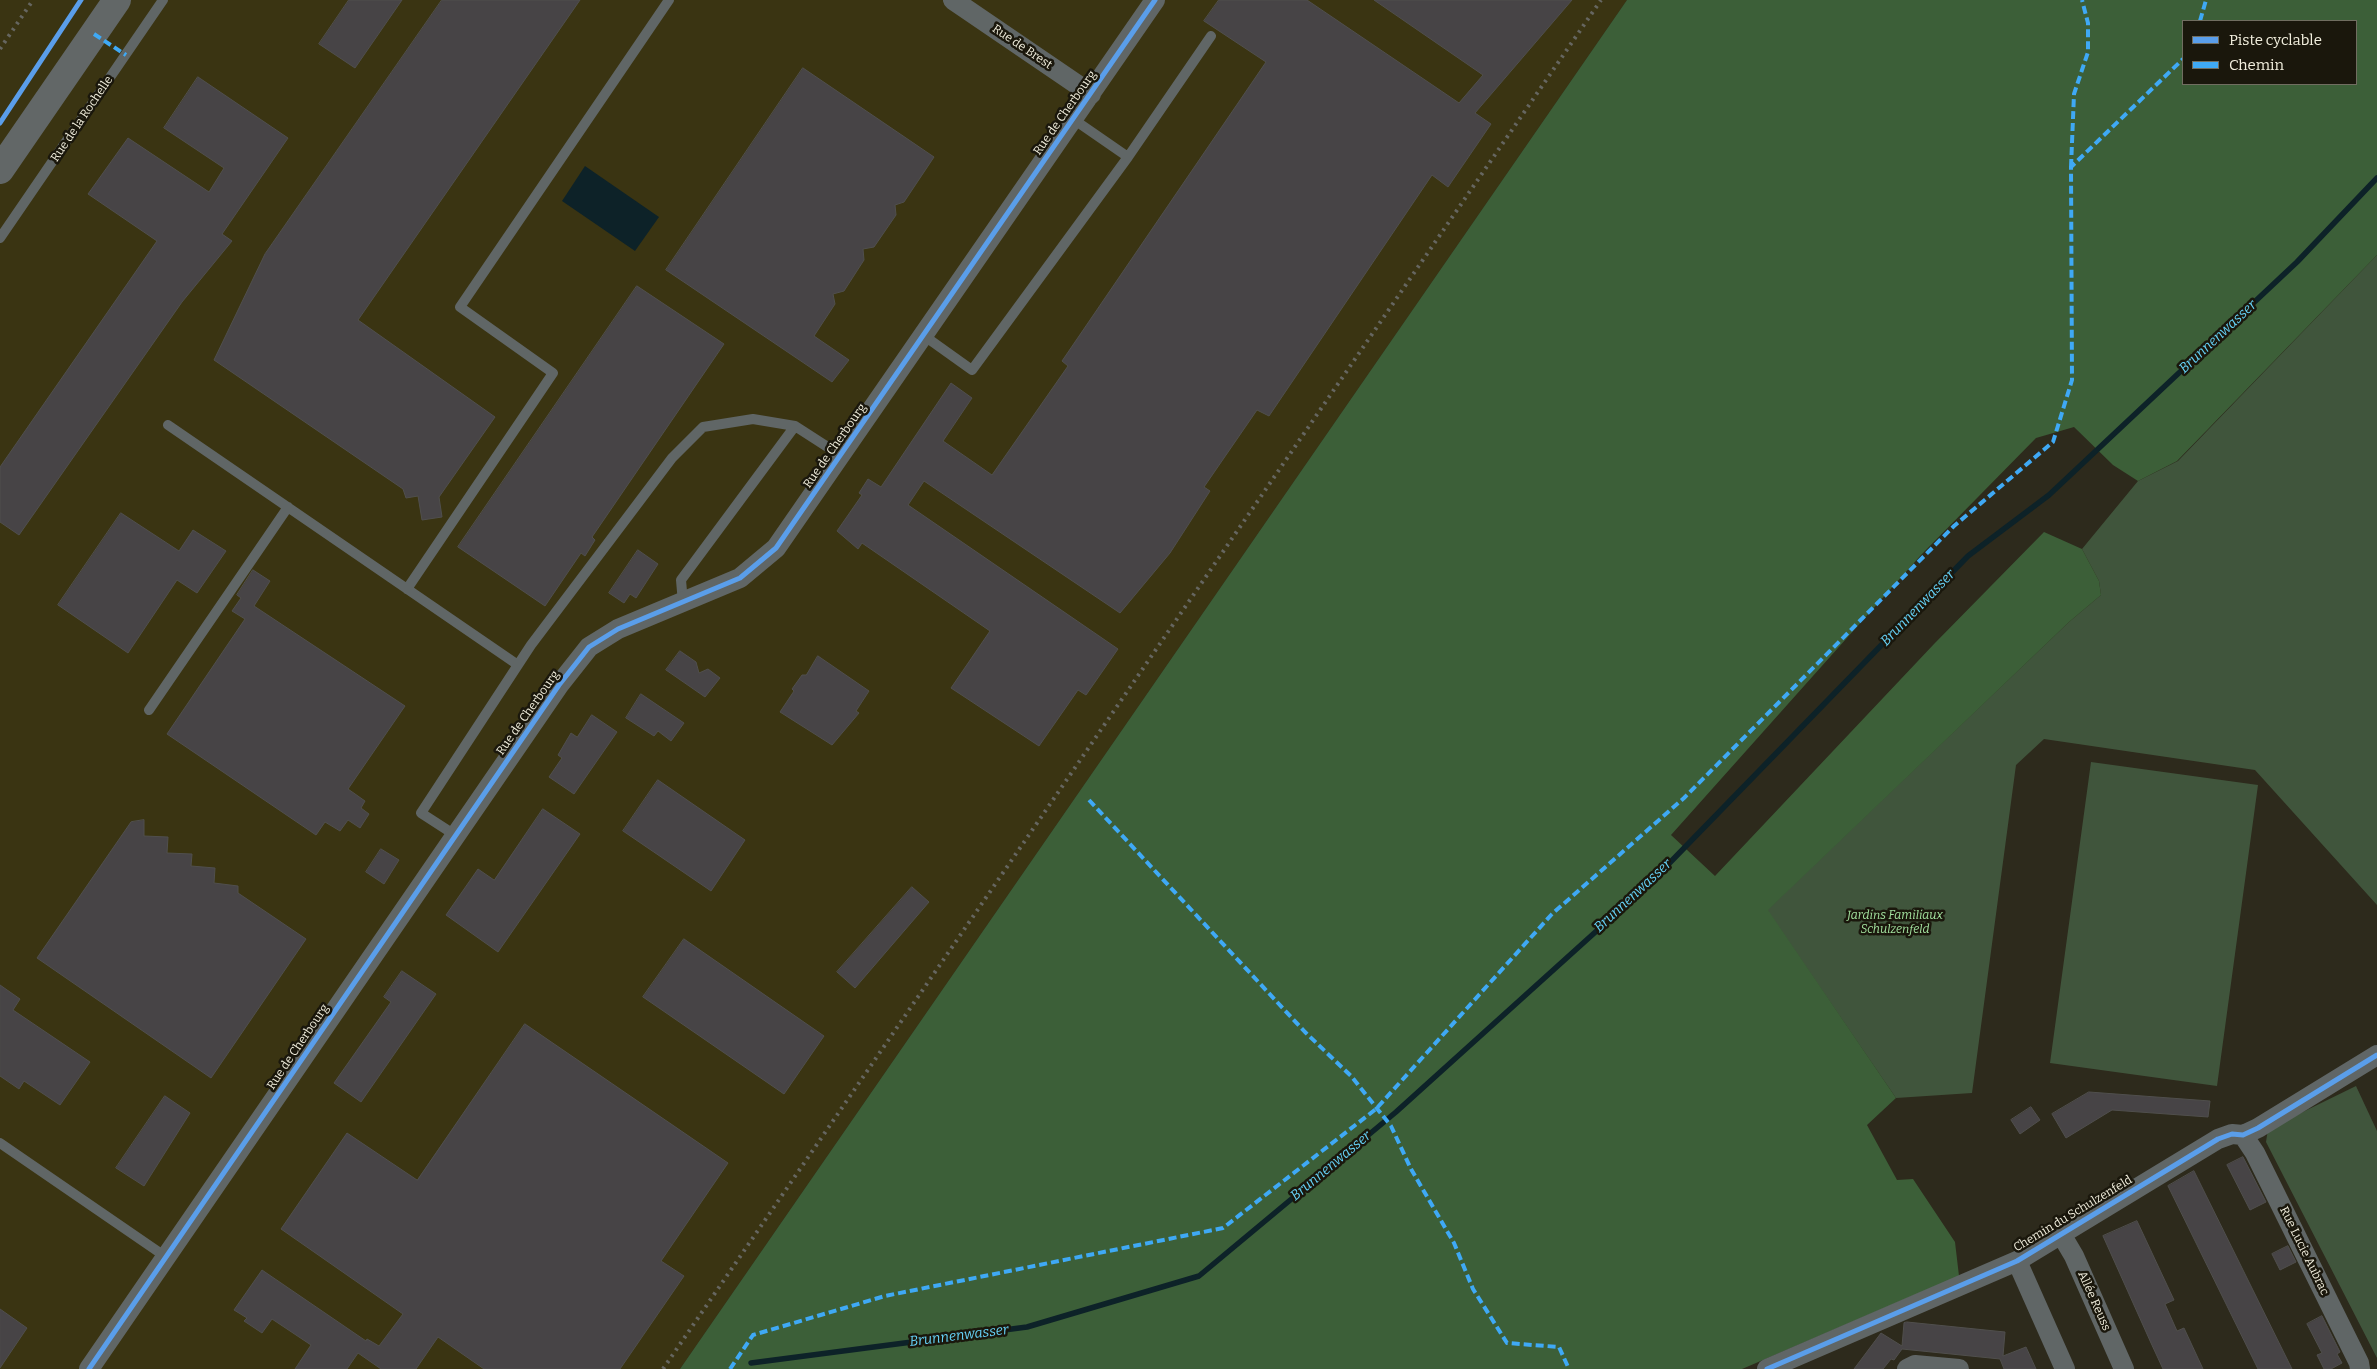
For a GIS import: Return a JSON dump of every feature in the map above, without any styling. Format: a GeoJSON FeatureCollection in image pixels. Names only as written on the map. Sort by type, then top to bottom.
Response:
{"type":"FeatureCollection","features":[{"type":"Feature","properties":{"kind":"main road"},"geometry":{"type":"LineString","coordinates":[[1,168],[117,0]]}},
{"type":"Feature","properties":{"kind":"street","name":"Rue de Brest"},"geometry":{"type":"LineString","coordinates":[[953,0],[1091,94]]}},
{"type":"Feature","properties":{"kind":"street","name":"Rue de Cherbourg"},"geometry":{"type":"LineString","coordinates":[[89,1369],[559,685],[589,647],[618,629],[740,578],[776,548],[1155,0]]}},
{"type":"Feature","properties":{"kind":"street","name":"Chemin du Schulzenfeld"},"geometry":{"type":"LineString","coordinates":[[1767,1369],[2017,1261],[2218,1139],[2232,1134],[2243,1135],[2316,1094],[2377,1055]]}},
{"type":"Feature","properties":{"kind":"street","name":"Rue Lucie Aubrac"},"geometry":{"type":"LineString","coordinates":[[2243,1135],[2249,1141],[2364,1369]]}},
{"type":"Feature","properties":{"kind":"street","name":"Allée Reuss"},"geometry":{"type":"LineString","coordinates":[[2061,1234],[2074,1256],[2124,1369]]}},
{"type":"Feature","properties":{"kind":"street"},"geometry":{"type":"LineString","coordinates":[[2017,1261],[2065,1369]]}},
{"type":"Feature","properties":{"kind":"street"},"geometry":{"type":"LineString","coordinates":[[1907,1369],[1915,1365],[1958,1369]]}},
{"type":"Feature","properties":{"kind":"lane","name":"Rue de la Rochelle"},"geometry":{"type":"LineString","coordinates":[[0,238],[163,0]]}},
{"type":"Feature","properties":{"kind":"lane"},"geometry":{"type":"LineString","coordinates":[[408,590],[553,373],[460,307],[669,0]]}},
{"type":"Feature","properties":{"kind":"lane"},"geometry":{"type":"LineString","coordinates":[[923,335],[972,370],[1128,157],[1211,36]]}},
{"type":"Feature","properties":{"kind":"lane"},"geometry":{"type":"LineString","coordinates":[[1073,119],[1128,157]]}},
{"type":"Feature","properties":{"kind":"lane"},"geometry":{"type":"LineString","coordinates":[[455,835],[421,813],[518,665],[672,458],[703,427],[753,419],[794,426],[840,455]]}},
{"type":"Feature","properties":{"kind":"lane"},"geometry":{"type":"LineString","coordinates":[[168,425],[518,665]]}},
{"type":"Feature","properties":{"kind":"lane"},"geometry":{"type":"LineString","coordinates":[[682,603],[681,580],[794,426]]}},
{"type":"Feature","properties":{"kind":"lane"},"geometry":{"type":"LineString","coordinates":[[149,710],[288,508]]}},
{"type":"Feature","properties":{"kind":"lane"},"geometry":{"type":"LineString","coordinates":[[0,1143],[166,1257]]}},
{"type":"Feature","properties":{"kind":"shaded area"},"geometry":{"type":"Polygon","coordinates":[[[0,0],[1627,0],[680,1369],[0,1369],[0,0]]]}},
{"type":"Feature","properties":{"kind":"green space"},"geometry":{"type":"Polygon","coordinates":[[[1627,0],[2377,0],[2377,255],[2177,461],[2138,481],[2113,465],[2074,427],[2036,438],[1921,555],[1671,835],[1715,876],[1934,644],[2044,532],[2082,549],[2099,581],[2101,595],[2069,622],[1768,910],[1896,1098],[1867,1125],[1897,1180],[1913,1179],[1955,1242],[1959,1276],[1742,1369],[680,1369],[1627,0]]]}},
{"type":"Feature","properties":{"kind":"green space","name":"Jardins Familiaux Schulzenfeld"},"geometry":{"type":"Polygon","coordinates":[[[2377,255],[2377,905],[2255,770],[2044,739],[2016,765],[1972,1093],[1896,1098],[1767,910],[2069,622],[2101,595],[2099,581],[2082,549],[2138,481],[2178,461],[2377,255]]]}},
{"type":"Feature","properties":{"kind":"green space"},"geometry":{"type":"Polygon","coordinates":[[[2091,762],[2258,785],[2217,1086],[2050,1063],[2091,762]]]}},
{"type":"Feature","properties":{"kind":"green space"},"geometry":{"type":"Polygon","coordinates":[[[2356,1086],[2377,1131],[2377,1358],[2266,1142],[2268,1129],[2356,1086]]]}},
{"type":"Feature","properties":{"kind":"water"},"geometry":{"type":"Polygon","coordinates":[[[585,166],[659,217],[635,251],[562,201],[585,166]]]}},
{"type":"Feature","properties":{"kind":"building"},"geometry":{"type":"Polygon","coordinates":[[[349,0],[402,0],[355,68],[319,44],[349,0]]]}},
{"type":"Feature","properties":{"kind":"building"},"geometry":{"type":"Polygon","coordinates":[[[442,0],[580,0],[358,320],[495,417],[439,497],[442,517],[422,520],[418,496],[406,498],[403,489],[214,360],[265,254],[442,0]]]}},
{"type":"Feature","properties":{"kind":"building"},"geometry":{"type":"Polygon","coordinates":[[[1219,0],[1307,0],[1459,103],[1483,75],[1374,0],[1572,0],[1475,113],[1491,124],[1448,187],[1432,175],[1269,416],[1257,410],[1204,487],[1210,491],[1170,553],[1120,613],[924,481],[908,505],[1118,649],[1086,695],[1078,690],[1039,746],[951,688],[990,631],[862,543],[858,549],[837,531],[862,495],[859,493],[868,479],[881,487],[951,383],[972,398],[943,441],[992,475],[1068,366],[1062,361],[1266,62],[1204,21],[1219,0]]]}},
{"type":"Feature","properties":{"kind":"building"},"geometry":{"type":"Polygon","coordinates":[[[803,68],[934,157],[904,202],[895,205],[896,215],[874,247],[863,249],[864,260],[844,291],[833,294],[835,304],[814,336],[849,360],[832,382],[666,270],[803,68]]]}},
{"type":"Feature","properties":{"kind":"building"},"geometry":{"type":"Polygon","coordinates":[[[198,77],[288,138],[222,234],[232,241],[182,302],[19,535],[0,522],[0,467],[157,241],[88,194],[128,138],[209,192],[224,168],[164,128],[198,77]]]}},
{"type":"Feature","properties":{"kind":"building"},"geometry":{"type":"Polygon","coordinates":[[[637,286],[724,344],[592,537],[595,540],[585,556],[581,553],[545,606],[458,547],[637,286]]]}},
{"type":"Feature","properties":{"kind":"building"},"geometry":{"type":"Polygon","coordinates":[[[121,513],[179,551],[193,530],[226,551],[197,593],[177,580],[128,653],[58,605],[121,513]]]}},
{"type":"Feature","properties":{"kind":"building"},"geometry":{"type":"Polygon","coordinates":[[[638,550],[658,564],[636,598],[630,594],[624,603],[609,593],[638,550]]]}},
{"type":"Feature","properties":{"kind":"building"},"geometry":{"type":"Polygon","coordinates":[[[253,570],[270,581],[254,606],[405,706],[348,789],[365,801],[361,808],[369,814],[360,828],[348,820],[340,831],[325,822],[316,835],[167,734],[245,619],[232,611],[241,598],[237,595],[253,570]]]}},
{"type":"Feature","properties":{"kind":"building"},"geometry":{"type":"Polygon","coordinates":[[[680,651],[696,662],[699,673],[708,669],[720,678],[705,697],[666,670],[680,651]]]}},
{"type":"Feature","properties":{"kind":"building"},"geometry":{"type":"Polygon","coordinates":[[[818,656],[869,691],[856,711],[859,713],[832,745],[780,712],[794,691],[792,689],[802,675],[806,675],[818,656]]]}},
{"type":"Feature","properties":{"kind":"building"},"geometry":{"type":"Polygon","coordinates":[[[641,694],[684,723],[671,741],[658,731],[654,736],[626,718],[641,694]]]}},
{"type":"Feature","properties":{"kind":"building"},"geometry":{"type":"Polygon","coordinates":[[[592,715],[617,732],[574,794],[549,777],[562,758],[558,755],[571,733],[577,737],[592,715]]]}},
{"type":"Feature","properties":{"kind":"building"},"geometry":{"type":"Polygon","coordinates":[[[658,780],[745,840],[711,891],[623,831],[658,780]]]}},
{"type":"Feature","properties":{"kind":"building"},"geometry":{"type":"Polygon","coordinates":[[[543,809],[580,834],[498,952],[446,915],[478,869],[494,880],[543,809]]]}},
{"type":"Feature","properties":{"kind":"building"},"geometry":{"type":"Polygon","coordinates":[[[144,820],[144,836],[168,837],[167,853],[192,854],[191,866],[215,868],[214,883],[238,886],[238,893],[306,939],[211,1078],[37,958],[131,822],[144,820]]]}},
{"type":"Feature","properties":{"kind":"building"},"geometry":{"type":"Polygon","coordinates":[[[381,849],[399,860],[384,884],[366,872],[381,849]]]}},
{"type":"Feature","properties":{"kind":"building"},"geometry":{"type":"Polygon","coordinates":[[[912,887],[929,902],[855,988],[837,972],[912,887]]]}},
{"type":"Feature","properties":{"kind":"building"},"geometry":{"type":"Polygon","coordinates":[[[684,939],[824,1036],[784,1094],[643,997],[684,939]]]}},
{"type":"Feature","properties":{"kind":"building"},"geometry":{"type":"Polygon","coordinates":[[[402,971],[436,994],[361,1102],[334,1083],[391,1002],[384,997],[402,971]]]}},
{"type":"Feature","properties":{"kind":"building"},"geometry":{"type":"Polygon","coordinates":[[[0,985],[20,999],[13,1010],[90,1062],[60,1105],[24,1081],[19,1089],[0,1076],[0,985]]]}},
{"type":"Feature","properties":{"kind":"building"},"geometry":{"type":"Polygon","coordinates":[[[525,1024],[728,1163],[661,1261],[684,1276],[620,1369],[484,1369],[438,1337],[416,1369],[381,1369],[358,1353],[347,1369],[295,1369],[311,1345],[272,1319],[262,1333],[244,1321],[247,1318],[234,1310],[262,1270],[366,1341],[367,1339],[379,1346],[403,1314],[281,1229],[347,1133],[417,1180],[525,1024]]]}},
{"type":"Feature","properties":{"kind":"building"},"geometry":{"type":"Polygon","coordinates":[[[2089,1092],[2210,1101],[2208,1117],[2112,1110],[2066,1138],[2052,1114],[2089,1092]]]}},
{"type":"Feature","properties":{"kind":"building"},"geometry":{"type":"Polygon","coordinates":[[[165,1096],[190,1113],[144,1186],[116,1168],[165,1096]]]}},
{"type":"Feature","properties":{"kind":"building"},"geometry":{"type":"Polygon","coordinates":[[[2031,1107],[2040,1120],[2020,1134],[2011,1120],[2031,1107]]]}},
{"type":"Feature","properties":{"kind":"building"},"geometry":{"type":"Polygon","coordinates":[[[2243,1157],[2266,1202],[2250,1210],[2227,1165],[2243,1157]]]}},
{"type":"Feature","properties":{"kind":"building"},"geometry":{"type":"Polygon","coordinates":[[[2194,1171],[2292,1369],[2258,1369],[2168,1186],[2194,1171]]]}},
{"type":"Feature","properties":{"kind":"building"},"geometry":{"type":"Polygon","coordinates":[[[2137,1221],[2174,1300],[2165,1304],[2177,1331],[2184,1328],[2203,1369],[2163,1369],[2103,1236],[2137,1221]]]}},
{"type":"Feature","properties":{"kind":"building"},"geometry":{"type":"Polygon","coordinates":[[[2288,1246],[2296,1262],[2280,1270],[2272,1254],[2288,1246]]]}},
{"type":"Feature","properties":{"kind":"building"},"geometry":{"type":"Polygon","coordinates":[[[0,1309],[27,1328],[0,1368],[0,1309]]]}},
{"type":"Feature","properties":{"kind":"building"},"geometry":{"type":"Polygon","coordinates":[[[2322,1316],[2340,1352],[2337,1354],[2342,1363],[2331,1369],[2324,1369],[2317,1355],[2322,1353],[2307,1324],[2322,1316]]]}},
{"type":"Feature","properties":{"kind":"building"},"geometry":{"type":"Polygon","coordinates":[[[1904,1323],[2005,1332],[2003,1356],[2026,1347],[2036,1369],[2004,1369],[2000,1359],[1902,1349],[1894,1360],[1891,1359],[1883,1369],[1854,1369],[1881,1333],[1902,1346],[1904,1323]]]}},
{"type":"Feature","properties":{"kind":"waterway","name":"Brunnenwasser"},"geometry":{"type":"LineString","coordinates":[[751,1363],[1027,1327],[1199,1276],[1396,1112],[1653,880],[1968,556],[2049,495],[2297,262],[2377,178]]}},
{"type":"Feature","properties":{"kind":"railway"},"geometry":{"type":"LineString","coordinates":[[0,49],[33,0]]}},
{"type":"Feature","properties":{"kind":"railway"},"geometry":{"type":"LineString","coordinates":[[663,1369],[1601,0]]}},
{"type":"Feature","properties":{"kind":"marked path"},"geometry":{"type":"LineString","coordinates":[[2071,167],[2074,94],[2088,52],[2088,23],[2082,0]]}},
{"type":"Feature","properties":{"kind":"marked path"},"geometry":{"type":"LineString","coordinates":[[2200,20],[2206,0]]}},
{"type":"Feature","properties":{"kind":"marked path"},"geometry":{"type":"LineString","coordinates":[[94,34],[126,55]]}},
{"type":"Feature","properties":{"kind":"marked path"},"geometry":{"type":"LineString","coordinates":[[730,1369],[753,1335],[885,1296],[1223,1228],[1376,1109],[1552,914],[1684,798],[1954,526],[2053,442],[2072,380],[2071,167],[2182,60]]}},
{"type":"Feature","properties":{"kind":"marked path"},"geometry":{"type":"LineString","coordinates":[[1089,800],[1305,1032],[1351,1076],[1391,1126],[1411,1169],[1454,1243],[1473,1289],[1507,1343],[1559,1347],[1569,1369]]}},
{"type":"Feature","properties":{"kind":"cycle path"},"geometry":{"type":"LineString","coordinates":[[0,123],[81,0]]}},
{"type":"Feature","properties":{"kind":"cycle path"},"geometry":{"type":"LineString","coordinates":[[89,1369],[559,685],[589,647],[618,629],[740,578],[776,548],[1155,0]]}},
{"type":"Feature","properties":{"kind":"cycle path"},"geometry":{"type":"LineString","coordinates":[[1767,1369],[2017,1261],[2218,1139],[2232,1134],[2243,1135],[2258,1128],[2377,1055]]}}]}
